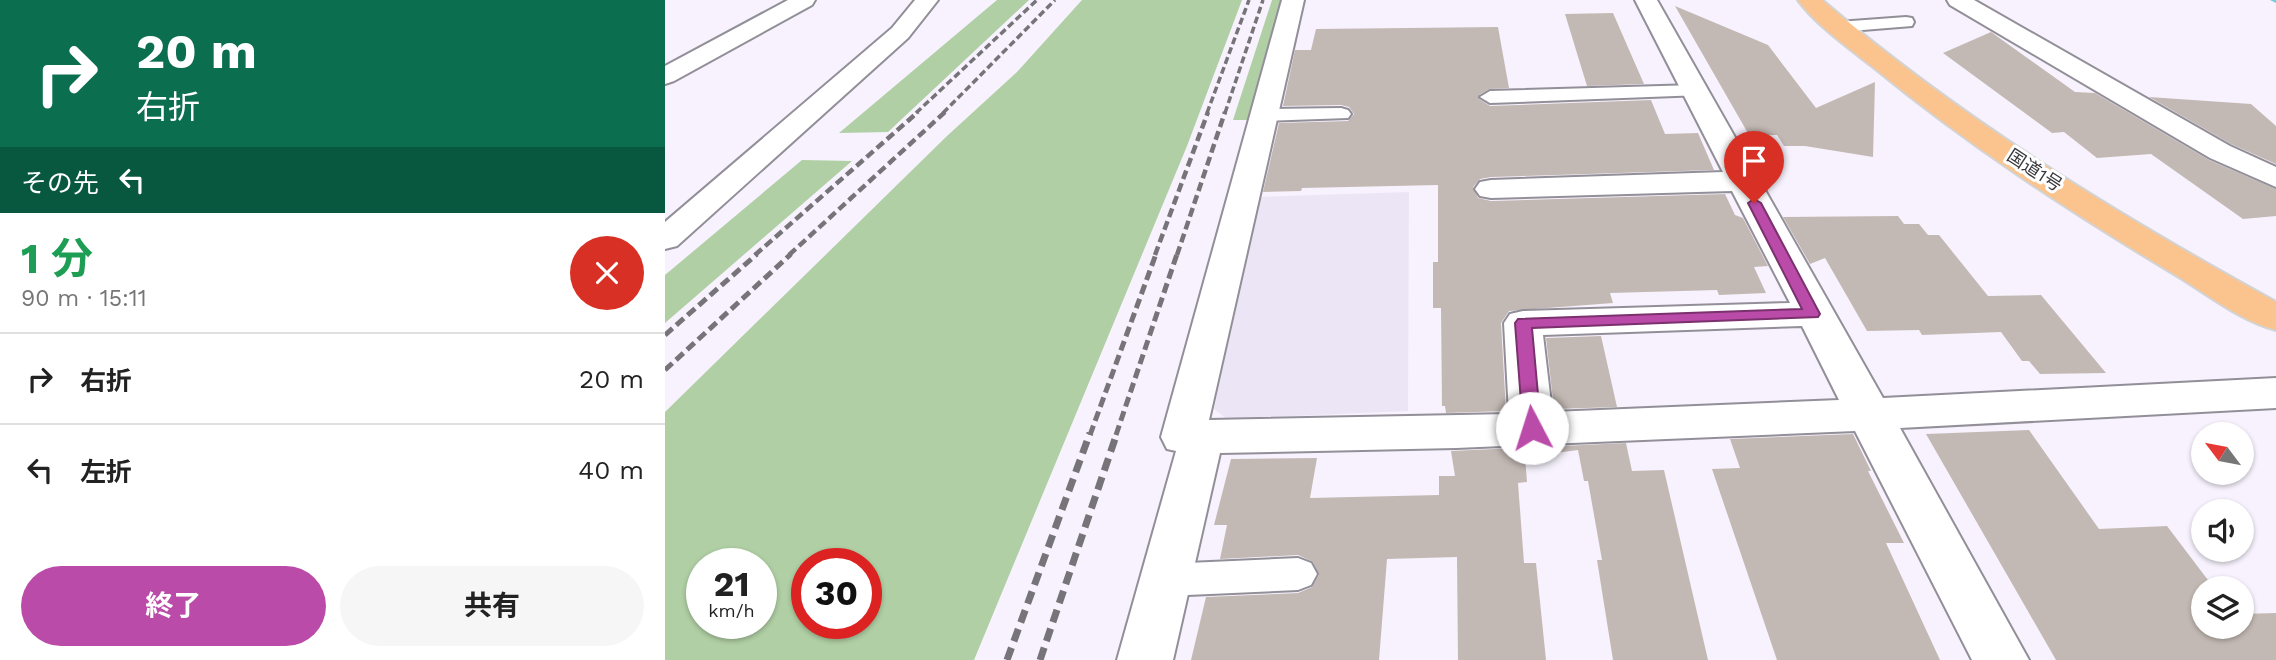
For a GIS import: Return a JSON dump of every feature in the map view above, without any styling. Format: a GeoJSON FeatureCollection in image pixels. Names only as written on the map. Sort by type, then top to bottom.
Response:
{"type":"FeatureCollection","features":[{"type":"Feature","properties":{"kind":"highway","name":"国道1号"},"geometry":{"type":"LineString","coordinates":[[1809,0],[1910,85],[2015,158],[2132,233],[2276,318]]}},
{"type":"Feature","properties":{"kind":"street"},"geometry":{"type":"LineString","coordinates":[[665,76],[804,0]]}},
{"type":"Feature","properties":{"kind":"street"},"geometry":{"type":"LineString","coordinates":[[665,239],[900,33],[927,0]]}},
{"type":"Feature","properties":{"kind":"street"},"geometry":{"type":"LineString","coordinates":[[1293,0],[1183,437],[1532,428],[1868,415],[2276,393]]}},
{"type":"Feature","properties":{"kind":"street"},"geometry":{"type":"LineString","coordinates":[[1646,0],[2001,660]]}},
{"type":"Feature","properties":{"kind":"street"},"geometry":{"type":"LineString","coordinates":[[1958,0],[2220,152],[2276,178]]}},
{"type":"Feature","properties":{"kind":"street"},"geometry":{"type":"LineString","coordinates":[[1491,189],[1742,181]]}},
{"type":"Feature","properties":{"kind":"street"},"geometry":{"type":"LineString","coordinates":[[1532,428],[1523,323],[1813,314]]}},
{"type":"Feature","properties":{"kind":"street"},"geometry":{"type":"LineString","coordinates":[[1145,660],[1202,437]]}},
{"type":"Feature","properties":{"kind":"lane"},"geometry":{"type":"LineString","coordinates":[[1838,27],[1906,22]]}},
{"type":"Feature","properties":{"kind":"lane"},"geometry":{"type":"LineString","coordinates":[[1490,97],[1695,92]]}},
{"type":"Feature","properties":{"kind":"lane"},"geometry":{"type":"LineString","coordinates":[[1263,115],[1341,114]]}},
{"type":"Feature","properties":{"kind":"lane"},"geometry":{"type":"LineString","coordinates":[[1165,580],[1298,574]]}},
{"type":"Feature","properties":{"kind":"shaded area"},"geometry":{"type":"Polygon","coordinates":[[[1409,192],[1408,411],[1227,419],[1214,409],[1247,259],[1238,258],[1256,197],[1409,192]]]}},
{"type":"Feature","properties":{"kind":"green space"},"geometry":{"type":"Polygon","coordinates":[[[997,0],[1029,0],[888,132],[839,133],[997,0]]]}},
{"type":"Feature","properties":{"kind":"green space"},"geometry":{"type":"Polygon","coordinates":[[[1082,0],[1242,0],[1187,146],[974,660],[665,660],[665,412],[947,136],[1017,72],[1082,0]]]}},
{"type":"Feature","properties":{"kind":"green space"},"geometry":{"type":"Polygon","coordinates":[[[1272,0],[1283,0],[1249,120],[1233,120],[1272,0]]]}},
{"type":"Feature","properties":{"kind":"green space"},"geometry":{"type":"Polygon","coordinates":[[[802,160],[852,161],[665,323],[665,275],[802,160]]]}},
{"type":"Feature","properties":{"kind":"building"},"geometry":{"type":"Polygon","coordinates":[[[1675,6],[1768,45],[1816,108],[1875,82],[1873,157],[1805,146],[1784,146],[1777,135],[1749,135],[1675,6]]]}},
{"type":"Feature","properties":{"kind":"building"},"geometry":{"type":"Polygon","coordinates":[[[1613,13],[1644,84],[1587,86],[1565,14],[1613,13]]]}},
{"type":"Feature","properties":{"kind":"building"},"geometry":{"type":"Polygon","coordinates":[[[1498,27],[1509,88],[1489,89],[1479,95],[1479,99],[1490,106],[1651,100],[1665,134],[1698,133],[1714,170],[1491,177],[1480,179],[1473,187],[1478,198],[1491,201],[1725,194],[1735,215],[1743,218],[1768,266],[1754,267],[1766,293],[1719,295],[1717,290],[1610,293],[1613,303],[1509,311],[1501,323],[1506,411],[1446,413],[1445,406],[1442,406],[1441,308],[1433,308],[1433,262],[1438,262],[1438,185],[1302,188],[1301,191],[1263,192],[1279,123],[1348,121],[1354,114],[1349,107],[1341,105],[1283,106],[1295,50],[1311,50],[1316,29],[1498,27]]]}},
{"type":"Feature","properties":{"kind":"building"},"geometry":{"type":"Polygon","coordinates":[[[1991,32],[2075,92],[2095,93],[2209,160],[2276,189],[2276,216],[2243,219],[2151,154],[2097,158],[2064,132],[2052,133],[1943,53],[1991,32]]]}},
{"type":"Feature","properties":{"kind":"building"},"geometry":{"type":"Polygon","coordinates":[[[2149,97],[2251,104],[2276,126],[2276,164],[2231,144],[2149,97]]]}},
{"type":"Feature","properties":{"kind":"building"},"geometry":{"type":"Polygon","coordinates":[[[1898,216],[1904,224],[1919,224],[1928,235],[1939,235],[1988,296],[2041,295],[2106,373],[2040,374],[2029,361],[2022,361],[2001,332],[1922,335],[1919,330],[1867,331],[1825,258],[1810,264],[1783,217],[1898,216]]]}},
{"type":"Feature","properties":{"kind":"building"},"geometry":{"type":"Polygon","coordinates":[[[1601,336],[1617,407],[1554,409],[1546,338],[1601,336]]]}},
{"type":"Feature","properties":{"kind":"building"},"geometry":{"type":"Polygon","coordinates":[[[2029,430],[2099,529],[2167,526],[2191,558],[2191,562],[2194,562],[2205,576],[2191,576],[2191,639],[2254,639],[2254,614],[2276,613],[2276,660],[2056,660],[1926,434],[2029,430]]]}},
{"type":"Feature","properties":{"kind":"building"},"geometry":{"type":"Polygon","coordinates":[[[1853,434],[1904,543],[1886,543],[1940,660],[1777,660],[1712,469],[1740,468],[1730,439],[1853,434]]]}},
{"type":"Feature","properties":{"kind":"building"},"geometry":{"type":"Polygon","coordinates":[[[1626,443],[1632,471],[1664,470],[1708,660],[1613,660],[1597,560],[1602,560],[1588,481],[1584,481],[1578,450],[1525,457],[1527,482],[1518,483],[1524,563],[1536,563],[1546,660],[1458,660],[1457,557],[1387,559],[1379,660],[1191,660],[1206,597],[1298,593],[1312,587],[1319,575],[1313,562],[1298,555],[1220,559],[1227,525],[1214,525],[1231,459],[1317,458],[1310,498],[1439,495],[1439,476],[1455,476],[1451,451],[1626,443]]]}},
{"type":"Feature","properties":{"kind":"railway"},"geometry":{"type":"LineString","coordinates":[[916,113],[1037,0]]}},
{"type":"Feature","properties":{"kind":"railway"},"geometry":{"type":"LineString","coordinates":[[943,113],[1055,0]]}},
{"type":"Feature","properties":{"kind":"railway"},"geometry":{"type":"LineString","coordinates":[[1207,113],[1249,0]]}},
{"type":"Feature","properties":{"kind":"railway"},"geometry":{"type":"LineString","coordinates":[[1225,113],[1263,0]]}},
{"type":"Feature","properties":{"kind":"railway"},"geometry":{"type":"LineString","coordinates":[[755,255],[918,112]]}},
{"type":"Feature","properties":{"kind":"railway"},"geometry":{"type":"LineString","coordinates":[[789,255],[945,112]]}},
{"type":"Feature","properties":{"kind":"railway"},"geometry":{"type":"LineString","coordinates":[[1155,255],[1208,112]]}},
{"type":"Feature","properties":{"kind":"railway"},"geometry":{"type":"LineString","coordinates":[[1177,255],[1225,112]]}},
{"type":"Feature","properties":{"kind":"railway"},"geometry":{"type":"LineString","coordinates":[[665,335],[757,254]]}},
{"type":"Feature","properties":{"kind":"railway"},"geometry":{"type":"LineString","coordinates":[[665,370],[791,254]]}},
{"type":"Feature","properties":{"kind":"railway"},"geometry":{"type":"LineString","coordinates":[[1090,435],[1156,254]]}},
{"type":"Feature","properties":{"kind":"railway"},"geometry":{"type":"LineString","coordinates":[[1116,435],[1177,254]]}},
{"type":"Feature","properties":{"kind":"railway"},"geometry":{"type":"LineString","coordinates":[[1007,660],[1090,433]]}},
{"type":"Feature","properties":{"kind":"railway"},"geometry":{"type":"LineString","coordinates":[[1040,660],[1117,433]]}},
{"type":"Feature","properties":{"kind":"route"},"geometry":{"type":"LineString","coordinates":[[1532,428],[1523,323],[1813,314],[1754,203]]}}]}
